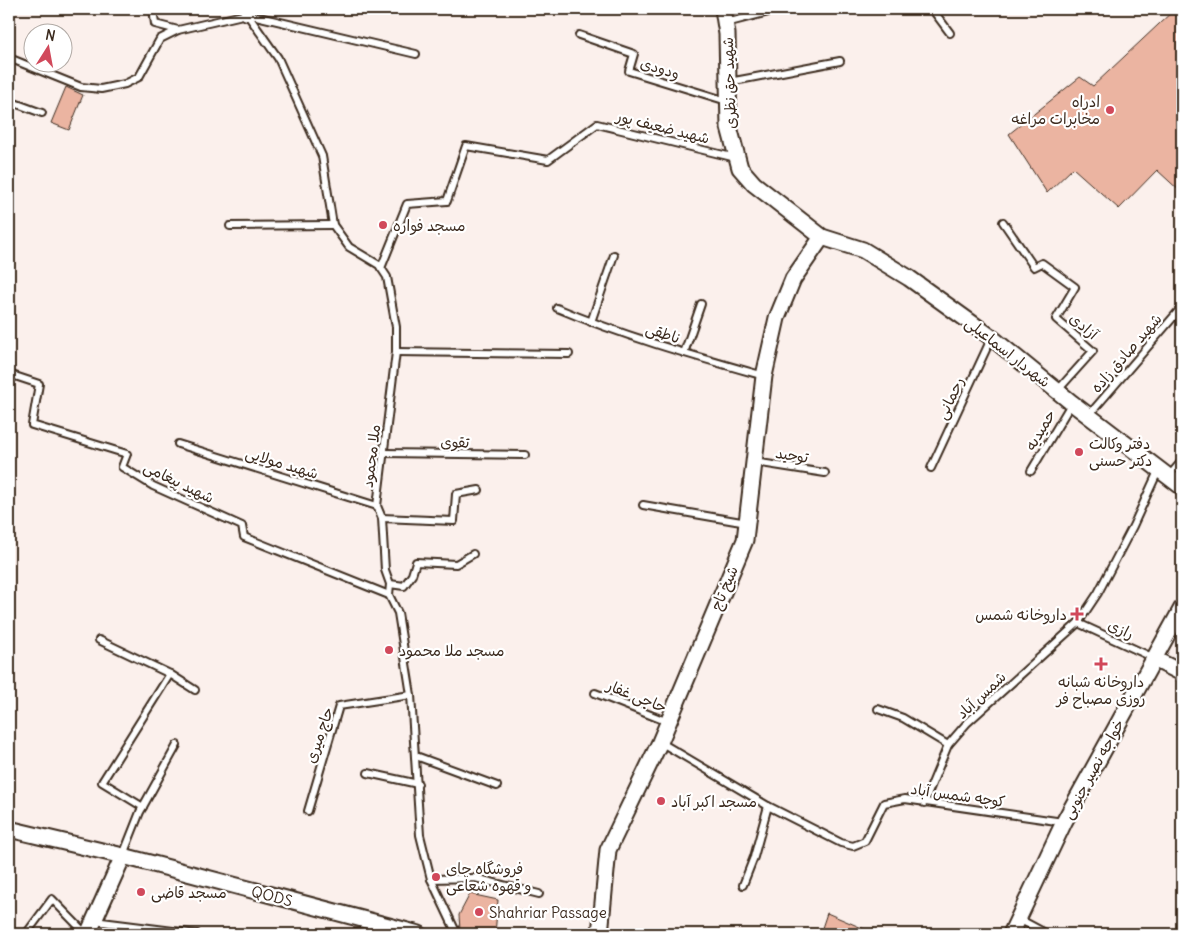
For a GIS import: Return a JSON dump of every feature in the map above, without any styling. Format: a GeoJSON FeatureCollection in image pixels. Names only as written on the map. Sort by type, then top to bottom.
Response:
{"type":"FeatureCollection","features":[{"type":"Feature","properties":{"kind":"street","name":"شهید حق نظری"},"geometry":{"type":"LineString","coordinates":[[724,16],[729,127],[740,168],[754,184],[822,237]]}},
{"type":"Feature","properties":{"kind":"street","name":"شهردار اسماعیلی"},"geometry":{"type":"LineString","coordinates":[[822,237],[863,250],[909,278],[991,337],[1072,403],[1182,487]]}},
{"type":"Feature","properties":{"kind":"street","name":"شیخ تاج"},"geometry":{"type":"LineString","coordinates":[[600,934],[608,850],[669,722],[745,540],[764,376],[776,318],[793,279],[822,237]]}},
{"type":"Feature","properties":{"kind":"street","name":"خواجه نصیر جنوبی"},"geometry":{"type":"LineString","coordinates":[[1011,934],[1064,822],[1182,608]]}},
{"type":"Feature","properties":{"kind":"street"},"geometry":{"type":"LineString","coordinates":[[1154,659],[1182,673]]}},
{"type":"Feature","properties":{"kind":"street","name":"QODS"},"geometry":{"type":"LineString","coordinates":[[9,830],[123,856],[419,934]]}},
{"type":"Feature","properties":{"kind":"street"},"geometry":{"type":"LineString","coordinates":[[89,930],[123,856]]}},
{"type":"Feature","properties":{"kind":"lane"},"geometry":{"type":"LineString","coordinates":[[153,9],[155,24],[178,30]]}},
{"type":"Feature","properties":{"kind":"lane"},"geometry":{"type":"LineString","coordinates":[[724,16],[780,9]]}},
{"type":"Feature","properties":{"kind":"lane"},"geometry":{"type":"LineString","coordinates":[[932,9],[950,32]]}},
{"type":"Feature","properties":{"kind":"lane"},"geometry":{"type":"LineString","coordinates":[[246,12],[278,58],[322,156],[333,225],[349,247],[381,268]]}},
{"type":"Feature","properties":{"kind":"lane"},"geometry":{"type":"LineString","coordinates":[[9,58],[81,86],[101,89],[125,84],[139,77],[160,39],[178,30],[246,12],[416,54]]}},
{"type":"Feature","properties":{"kind":"lane","name":"ودودی"},"geometry":{"type":"LineString","coordinates":[[579,35],[634,54],[629,71],[728,102]]}},
{"type":"Feature","properties":{"kind":"lane"},"geometry":{"type":"LineString","coordinates":[[728,82],[840,61]]}},
{"type":"Feature","properties":{"kind":"lane"},"geometry":{"type":"LineString","coordinates":[[9,101],[42,114]]}},
{"type":"Feature","properties":{"kind":"lane","name":"شهید ضعیف پور"},"geometry":{"type":"LineString","coordinates":[[381,268],[406,204],[447,201],[466,146],[548,160],[597,124],[736,158]]}},
{"type":"Feature","properties":{"kind":"lane","name":"آزادی"},"geometry":{"type":"LineString","coordinates":[[1003,222],[1034,267],[1042,263],[1075,287],[1056,319],[1093,351],[1058,391]]}},
{"type":"Feature","properties":{"kind":"lane"},"geometry":{"type":"LineString","coordinates":[[230,226],[333,225]]}},
{"type":"Feature","properties":{"kind":"lane"},"geometry":{"type":"LineString","coordinates":[[591,322],[614,255]]}},
{"type":"Feature","properties":{"kind":"lane","name":"ملا محمود"},"geometry":{"type":"LineString","coordinates":[[381,268],[386,277],[396,327],[396,352],[377,506],[382,518],[385,570],[390,584],[389,595],[398,612],[411,695],[420,835],[431,879],[457,934]]}},
{"type":"Feature","properties":{"kind":"lane"},"geometry":{"type":"LineString","coordinates":[[684,353],[701,304]]}},
{"type":"Feature","properties":{"kind":"lane","name":"ناطقی"},"geometry":{"type":"LineString","coordinates":[[557,308],[591,322],[684,353],[764,376]]}},
{"type":"Feature","properties":{"kind":"lane","name":"شهید صادق زاده"},"geometry":{"type":"LineString","coordinates":[[1089,415],[1182,308]]}},
{"type":"Feature","properties":{"kind":"lane","name":"رحمانی"},"geometry":{"type":"LineString","coordinates":[[931,468],[991,337]]}},
{"type":"Feature","properties":{"kind":"lane"},"geometry":{"type":"LineString","coordinates":[[396,352],[569,354]]}},
{"type":"Feature","properties":{"kind":"lane","name":"شهید پیغامی"},"geometry":{"type":"LineString","coordinates":[[9,374],[39,384],[32,425],[127,454],[122,467],[153,486],[242,526],[244,537],[389,595]]}},
{"type":"Feature","properties":{"kind":"lane","name":"حمیدیه"},"geometry":{"type":"LineString","coordinates":[[1030,471],[1072,403]]}},
{"type":"Feature","properties":{"kind":"lane","name":"شهید مولایی"},"geometry":{"type":"LineString","coordinates":[[178,444],[377,506]]}},
{"type":"Feature","properties":{"kind":"lane","name":"تقوی"},"geometry":{"type":"LineString","coordinates":[[384,453],[525,455]]}},
{"type":"Feature","properties":{"kind":"lane","name":"شمس آباد"},"geometry":{"type":"LineString","coordinates":[[924,803],[948,745],[967,723],[1078,623],[1164,472],[1182,461]]}},
{"type":"Feature","properties":{"kind":"lane","name":"توحید"},"geometry":{"type":"LineString","coordinates":[[754,462],[825,473]]}},
{"type":"Feature","properties":{"kind":"lane"},"geometry":{"type":"LineString","coordinates":[[382,518],[454,521],[456,494],[478,490]]}},
{"type":"Feature","properties":{"kind":"lane"},"geometry":{"type":"LineString","coordinates":[[643,505],[748,524]]}},
{"type":"Feature","properties":{"kind":"lane"},"geometry":{"type":"LineString","coordinates":[[390,584],[404,586],[412,575],[416,562],[456,564],[473,554]]}},
{"type":"Feature","properties":{"kind":"lane","name":"رازی"},"geometry":{"type":"LineString","coordinates":[[1078,623],[1154,659]]}},
{"type":"Feature","properties":{"kind":"lane"},"geometry":{"type":"LineString","coordinates":[[99,640],[170,674],[195,690]]}},
{"type":"Feature","properties":{"kind":"lane"},"geometry":{"type":"LineString","coordinates":[[144,806],[102,782],[170,674]]}},
{"type":"Feature","properties":{"kind":"lane","name":"حاجی غفار"},"geometry":{"type":"LineString","coordinates":[[595,693],[669,722]]}},
{"type":"Feature","properties":{"kind":"lane","name":"حاج میری"},"geometry":{"type":"LineString","coordinates":[[308,811],[339,706],[411,695]]}},
{"type":"Feature","properties":{"kind":"lane"},"geometry":{"type":"LineString","coordinates":[[878,709],[903,718],[948,745]]}},
{"type":"Feature","properties":{"kind":"lane","name":"کوچه شمس آباد"},"geometry":{"type":"LineString","coordinates":[[660,742],[768,806],[841,843],[853,846],[865,841],[884,803],[905,799],[1064,822]]}},
{"type":"Feature","properties":{"kind":"lane"},"geometry":{"type":"LineString","coordinates":[[123,856],[144,806],[177,745]]}},
{"type":"Feature","properties":{"kind":"lane"},"geometry":{"type":"LineString","coordinates":[[416,756],[497,786]]}},
{"type":"Feature","properties":{"kind":"lane"},"geometry":{"type":"LineString","coordinates":[[368,774],[418,784]]}},
{"type":"Feature","properties":{"kind":"lane"},"geometry":{"type":"LineString","coordinates":[[743,885],[754,857],[768,806]]}},
{"type":"Feature","properties":{"kind":"lane"},"geometry":{"type":"LineString","coordinates":[[431,879],[475,878],[539,894]]}},
{"type":"Feature","properties":{"kind":"lane"},"geometry":{"type":"LineString","coordinates":[[26,934],[52,900],[89,930],[197,934]]}},
{"type":"Feature","properties":{"kind":"lane"},"geometry":{"type":"LineString","coordinates":[[1019,919],[1047,934]]}},
{"type":"Feature","properties":{"kind":"building","name":"ادراه مخابرات مراغه"},"geometry":{"type":"Polygon","coordinates":[[[1175,9],[1182,9],[1182,193],[1157,170],[1119,209],[1073,168],[1047,193],[1009,134],[1080,77],[1093,86],[1175,9]]]}},
{"type":"Feature","properties":{"kind":"building"},"geometry":{"type":"Polygon","coordinates":[[[66,87],[83,95],[69,130],[51,123],[66,87]]]}},
{"type":"Feature","properties":{"kind":"building","name":"Shahriar Passage"},"geometry":{"type":"Polygon","coordinates":[[[470,894],[498,900],[495,934],[460,930],[459,915],[470,894]]]}},
{"type":"Feature","properties":{"kind":"building"},"geometry":{"type":"Polygon","coordinates":[[[827,913],[869,931],[868,934],[820,934],[827,913]]]}},
{"type":"Feature","properties":{"kind":"place","name":"ادراه مخابرات مراغه"},"geometry":{"type":"Point","coordinates":[1110,110]}},
{"type":"Feature","properties":{"kind":"place","name":"مسجد فواره"},"geometry":{"type":"Point","coordinates":[383,225]}},
{"type":"Feature","properties":{"kind":"place","name":"دفتر وکالت دکتر حسنی"},"geometry":{"type":"Point","coordinates":[1079,452]}},
{"type":"Feature","properties":{"kind":"place","name":"داروخانه شمس"},"geometry":{"type":"Point","coordinates":[1077,614]}},
{"type":"Feature","properties":{"kind":"place","name":"مسجد ملا محمود"},"geometry":{"type":"Point","coordinates":[389,650]}},
{"type":"Feature","properties":{"kind":"place","name":"داروخانه شبانه روزی مصباح فر"},"geometry":{"type":"Point","coordinates":[1101,664]}},
{"type":"Feature","properties":{"kind":"place","name":"مسجد اکبر آباد"},"geometry":{"type":"Point","coordinates":[661,801]}},
{"type":"Feature","properties":{"kind":"place","name":"فروشگاه چای و قهوه شعاعی"},"geometry":{"type":"Point","coordinates":[436,877]}},
{"type":"Feature","properties":{"kind":"place","name":"مسجد قاضی"},"geometry":{"type":"Point","coordinates":[141,892]}},
{"type":"Feature","properties":{"kind":"place","name":"Shahriar Passage"},"geometry":{"type":"Point","coordinates":[479,912]}}]}
